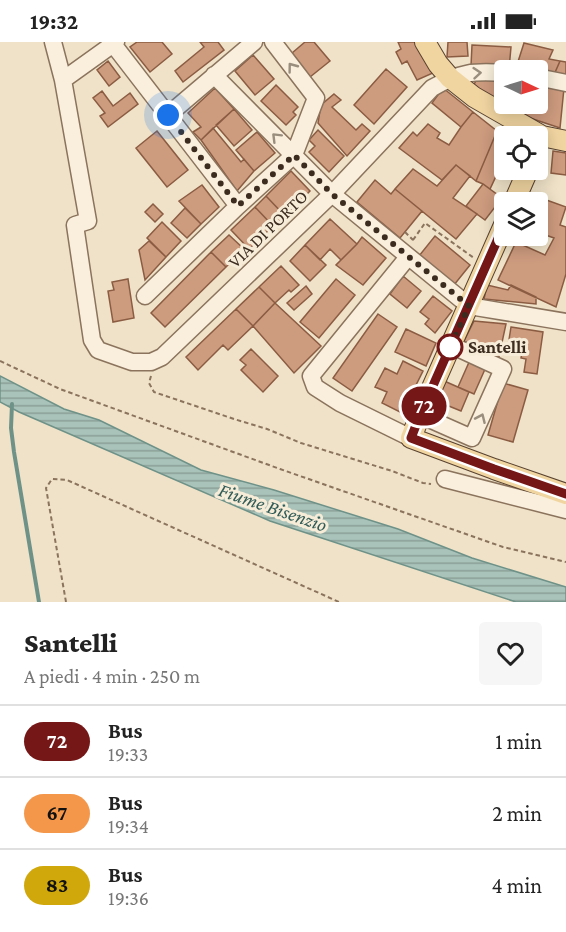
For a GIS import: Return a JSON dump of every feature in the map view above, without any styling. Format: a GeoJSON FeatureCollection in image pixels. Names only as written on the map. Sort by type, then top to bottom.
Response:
{"type":"FeatureCollection","features":[{"type":"Feature","properties":{"kind":"main road"},"geometry":{"type":"LineString","coordinates":[[425,42],[438,64],[450,78],[517,126]]}},
{"type":"Feature","properties":{"kind":"main road"},"geometry":{"type":"LineString","coordinates":[[548,142],[566,141]]}},
{"type":"Feature","properties":{"kind":"main road"},"geometry":{"type":"LineString","coordinates":[[495,246],[411,438],[566,494]]}},
{"type":"Feature","properties":{"kind":"street"},"geometry":{"type":"LineString","coordinates":[[53,42],[63,80],[88,221],[75,225],[92,340],[98,350],[132,362],[151,362],[158,359]]}},
{"type":"Feature","properties":{"kind":"street"},"geometry":{"type":"LineString","coordinates":[[168,115],[254,42]]}},
{"type":"Feature","properties":{"kind":"street"},"geometry":{"type":"LineString","coordinates":[[145,296],[294,155],[316,99],[273,42]]}},
{"type":"Feature","properties":{"kind":"street"},"geometry":{"type":"LineString","coordinates":[[63,80],[115,43],[238,206]]}},
{"type":"Feature","properties":{"kind":"street"},"geometry":{"type":"LineString","coordinates":[[450,78],[477,71],[494,72]]}},
{"type":"Feature","properties":{"kind":"street"},"geometry":{"type":"LineString","coordinates":[[214,75],[332,194],[400,239],[408,257],[469,306],[566,322]]}},
{"type":"Feature","properties":{"kind":"street","name":"VIA DI PORTO"},"geometry":{"type":"LineString","coordinates":[[158,359],[332,194],[432,88],[450,78]]}},
{"type":"Feature","properties":{"kind":"street"},"geometry":{"type":"LineString","coordinates":[[548,79],[566,83]]}},
{"type":"Feature","properties":{"kind":"street"},"geometry":{"type":"LineString","coordinates":[[408,257],[311,376],[315,387],[340,403],[411,438]]}},
{"type":"Feature","properties":{"kind":"street"},"geometry":{"type":"LineString","coordinates":[[420,415],[472,438],[503,369],[451,345]]}},
{"type":"Feature","properties":{"kind":"street"},"geometry":{"type":"LineString","coordinates":[[446,479],[566,510]]}},
{"type":"Feature","properties":{"kind":"path"},"geometry":{"type":"LineString","coordinates":[[400,239],[410,244],[425,223],[486,266]]}},
{"type":"Feature","properties":{"kind":"path"},"geometry":{"type":"LineString","coordinates":[[400,239],[413,240]]}},
{"type":"Feature","properties":{"kind":"path"},"geometry":{"type":"LineString","coordinates":[[158,359],[149,383],[154,392],[423,483],[433,485],[445,482],[446,479]]}},
{"type":"Feature","properties":{"kind":"path"},"geometry":{"type":"LineString","coordinates":[[0,361],[60,389],[280,470],[503,547],[566,562]]}},
{"type":"Feature","properties":{"kind":"path"},"geometry":{"type":"LineString","coordinates":[[66,602],[46,488],[52,479],[67,480],[339,602]]}},
{"type":"Feature","properties":{"kind":"water","name":"Fiume Bisenzio"},"geometry":{"type":"Polygon","coordinates":[[[0,376],[64,409],[99,420],[201,470],[398,529],[472,558],[566,587],[566,602],[516,602],[270,521],[0,402],[0,376]]]}},
{"type":"Feature","properties":{"kind":"building"},"geometry":{"type":"Polygon","coordinates":[[[137,42],[162,42],[172,54],[150,72],[130,47],[137,42]]]}},
{"type":"Feature","properties":{"kind":"building"},"geometry":{"type":"Polygon","coordinates":[[[200,42],[218,42],[224,50],[183,82],[175,71],[204,47],[200,42]]]}},
{"type":"Feature","properties":{"kind":"building"},"geometry":{"type":"Polygon","coordinates":[[[305,42],[314,42],[330,61],[310,77],[292,53],[305,42]]]}},
{"type":"Feature","properties":{"kind":"building"},"geometry":{"type":"Polygon","coordinates":[[[398,42],[416,42],[433,73],[417,80],[407,61],[402,64],[396,52],[401,49],[398,42]]]}},
{"type":"Feature","properties":{"kind":"building"},"geometry":{"type":"Polygon","coordinates":[[[448,42],[467,42],[468,56],[447,57],[448,42]]]}},
{"type":"Feature","properties":{"kind":"building"},"geometry":{"type":"Polygon","coordinates":[[[524,43],[553,50],[549,59],[560,61],[553,77],[548,75],[548,60],[519,60],[524,43]]]}},
{"type":"Feature","properties":{"kind":"building"},"geometry":{"type":"Polygon","coordinates":[[[472,45],[511,47],[510,60],[494,60],[494,68],[471,66],[472,45]]]}},
{"type":"Feature","properties":{"kind":"building"},"geometry":{"type":"Polygon","coordinates":[[[253,55],[274,79],[255,95],[235,71],[253,55]]]}},
{"type":"Feature","properties":{"kind":"building"},"geometry":{"type":"Polygon","coordinates":[[[108,61],[120,77],[109,86],[97,70],[108,61]]]}},
{"type":"Feature","properties":{"kind":"building"},"geometry":{"type":"Polygon","coordinates":[[[560,61],[566,62],[566,80],[553,77],[560,61]]]}},
{"type":"Feature","properties":{"kind":"building"},"geometry":{"type":"Polygon","coordinates":[[[386,69],[407,87],[374,124],[354,105],[386,69]]]}},
{"type":"Feature","properties":{"kind":"building"},"geometry":{"type":"Polygon","coordinates":[[[477,79],[494,80],[494,101],[472,88],[477,79]]]}},
{"type":"Feature","properties":{"kind":"building"},"geometry":{"type":"Polygon","coordinates":[[[276,85],[298,107],[293,112],[296,115],[286,125],[261,101],[276,85]]]}},
{"type":"Feature","properties":{"kind":"building"},"geometry":{"type":"Polygon","coordinates":[[[548,87],[564,88],[560,128],[518,114],[548,114],[548,87]]]}},
{"type":"Feature","properties":{"kind":"building"},"geometry":{"type":"Polygon","coordinates":[[[215,88],[234,109],[201,140],[193,132],[201,127],[188,113],[215,88]]]}},
{"type":"Feature","properties":{"kind":"building"},"geometry":{"type":"Polygon","coordinates":[[[443,88],[473,112],[461,127],[432,103],[443,88]]]}},
{"type":"Feature","properties":{"kind":"building"},"geometry":{"type":"Polygon","coordinates":[[[102,91],[113,106],[130,93],[138,104],[108,127],[100,116],[105,113],[93,98],[102,91]]]}},
{"type":"Feature","properties":{"kind":"building"},"geometry":{"type":"Polygon","coordinates":[[[334,94],[341,100],[332,107],[356,130],[362,124],[370,131],[347,156],[318,123],[321,105],[334,94]]]}},
{"type":"Feature","properties":{"kind":"building"},"geometry":{"type":"Polygon","coordinates":[[[234,109],[252,130],[234,146],[216,125],[234,109]]]}},
{"type":"Feature","properties":{"kind":"building"},"geometry":{"type":"Polygon","coordinates":[[[473,112],[494,129],[494,138],[476,181],[456,165],[442,180],[399,148],[413,132],[417,136],[428,124],[440,133],[437,138],[449,145],[473,112]]]}},
{"type":"Feature","properties":{"kind":"building"},"geometry":{"type":"Polygon","coordinates":[[[213,128],[241,162],[244,159],[254,171],[237,191],[201,140],[213,128]]]}},
{"type":"Feature","properties":{"kind":"building"},"geometry":{"type":"Polygon","coordinates":[[[318,130],[344,156],[329,172],[309,152],[315,146],[309,140],[318,130]]]}},
{"type":"Feature","properties":{"kind":"building"},"geometry":{"type":"Polygon","coordinates":[[[157,131],[188,170],[167,187],[136,148],[157,131]]]}},
{"type":"Feature","properties":{"kind":"building"},"geometry":{"type":"Polygon","coordinates":[[[257,132],[275,153],[254,171],[236,150],[257,132]]]}},
{"type":"Feature","properties":{"kind":"building"},"geometry":{"type":"Polygon","coordinates":[[[494,138],[494,180],[490,189],[476,181],[494,138]]]}},
{"type":"Feature","properties":{"kind":"building"},"geometry":{"type":"Polygon","coordinates":[[[553,151],[566,153],[566,175],[551,173],[553,151]]]}},
{"type":"Feature","properties":{"kind":"building"},"geometry":{"type":"Polygon","coordinates":[[[456,165],[470,176],[453,198],[477,214],[456,239],[395,189],[413,169],[437,186],[456,165]]]}},
{"type":"Feature","properties":{"kind":"building"},"geometry":{"type":"Polygon","coordinates":[[[291,171],[310,191],[285,216],[266,196],[291,171]]]}},
{"type":"Feature","properties":{"kind":"building"},"geometry":{"type":"Polygon","coordinates":[[[375,180],[391,194],[395,189],[422,211],[400,238],[357,202],[375,180]]]}},
{"type":"Feature","properties":{"kind":"building"},"geometry":{"type":"Polygon","coordinates":[[[483,184],[494,192],[494,208],[485,220],[466,206],[483,184]]]}},
{"type":"Feature","properties":{"kind":"building"},"geometry":{"type":"Polygon","coordinates":[[[202,185],[219,207],[201,224],[179,201],[202,185]]]}},
{"type":"Feature","properties":{"kind":"building"},"geometry":{"type":"Polygon","coordinates":[[[266,196],[285,216],[273,226],[255,207],[266,196]]]}},
{"type":"Feature","properties":{"kind":"building"},"geometry":{"type":"Polygon","coordinates":[[[548,201],[566,207],[560,225],[566,227],[566,274],[556,307],[498,280],[514,246],[525,246],[545,255],[554,238],[548,236],[548,201]]]}},
{"type":"Feature","properties":{"kind":"building"},"geometry":{"type":"Polygon","coordinates":[[[153,204],[163,214],[155,222],[145,212],[153,204]]]}},
{"type":"Feature","properties":{"kind":"building"},"geometry":{"type":"Polygon","coordinates":[[[255,207],[273,226],[249,249],[231,230],[255,207]]]}},
{"type":"Feature","properties":{"kind":"building"},"geometry":{"type":"Polygon","coordinates":[[[185,208],[201,224],[187,238],[171,223],[185,208]]]}},
{"type":"Feature","properties":{"kind":"building"},"geometry":{"type":"Polygon","coordinates":[[[330,219],[357,244],[341,260],[330,249],[320,260],[305,245],[330,219]]]}},
{"type":"Feature","properties":{"kind":"building"},"geometry":{"type":"Polygon","coordinates":[[[162,222],[181,241],[166,257],[147,238],[162,222]]]}},
{"type":"Feature","properties":{"kind":"building"},"geometry":{"type":"Polygon","coordinates":[[[229,235],[244,249],[226,267],[211,252],[229,235]]]}},
{"type":"Feature","properties":{"kind":"building"},"geometry":{"type":"Polygon","coordinates":[[[435,236],[470,265],[454,285],[419,256],[435,236]]]}},
{"type":"Feature","properties":{"kind":"building"},"geometry":{"type":"Polygon","coordinates":[[[362,237],[386,258],[363,285],[336,265],[362,237]]]}},
{"type":"Feature","properties":{"kind":"building"},"geometry":{"type":"Polygon","coordinates":[[[149,241],[166,257],[145,280],[139,250],[149,241]]]}},
{"type":"Feature","properties":{"kind":"building"},"geometry":{"type":"Polygon","coordinates":[[[305,245],[326,265],[310,281],[290,261],[305,245]]]}},
{"type":"Feature","properties":{"kind":"building"},"geometry":{"type":"Polygon","coordinates":[[[211,252],[226,267],[165,327],[151,313],[211,252]]]}},
{"type":"Feature","properties":{"kind":"building"},"geometry":{"type":"Polygon","coordinates":[[[281,266],[299,285],[291,292],[289,290],[275,303],[259,287],[281,266]]]}},
{"type":"Feature","properties":{"kind":"building"},"geometry":{"type":"Polygon","coordinates":[[[403,276],[421,291],[407,308],[390,294],[403,276]]]}},
{"type":"Feature","properties":{"kind":"building"},"geometry":{"type":"Polygon","coordinates":[[[128,279],[134,318],[113,322],[108,291],[114,290],[112,282],[128,279]]]}},
{"type":"Feature","properties":{"kind":"building"},"geometry":{"type":"Polygon","coordinates":[[[336,279],[355,295],[319,338],[300,322],[336,279]]]}},
{"type":"Feature","properties":{"kind":"building"},"geometry":{"type":"Polygon","coordinates":[[[487,285],[508,290],[511,285],[536,297],[536,304],[484,299],[487,285]]]}},
{"type":"Feature","properties":{"kind":"building"},"geometry":{"type":"Polygon","coordinates":[[[306,286],[312,294],[294,310],[287,303],[306,286]]]}},
{"type":"Feature","properties":{"kind":"building"},"geometry":{"type":"Polygon","coordinates":[[[259,287],[275,303],[253,326],[236,309],[259,287]]]}},
{"type":"Feature","properties":{"kind":"building"},"geometry":{"type":"Polygon","coordinates":[[[433,296],[452,311],[435,333],[425,324],[429,319],[420,312],[433,296]]]}},
{"type":"Feature","properties":{"kind":"building"},"geometry":{"type":"Polygon","coordinates":[[[275,303],[321,346],[294,373],[253,326],[275,303]]]}},
{"type":"Feature","properties":{"kind":"building"},"geometry":{"type":"Polygon","coordinates":[[[236,309],[253,326],[228,350],[223,345],[198,370],[186,357],[236,309]]]}},
{"type":"Feature","properties":{"kind":"building"},"geometry":{"type":"Polygon","coordinates":[[[378,314],[397,327],[352,391],[333,378],[378,314]]]}},
{"type":"Feature","properties":{"kind":"building"},"geometry":{"type":"Polygon","coordinates":[[[474,321],[506,324],[498,361],[488,354],[490,346],[480,345],[477,348],[464,341],[474,321]]]}},
{"type":"Feature","properties":{"kind":"building"},"geometry":{"type":"Polygon","coordinates":[[[511,327],[543,332],[537,374],[524,372],[526,359],[521,358],[523,348],[508,346],[511,327]]]}},
{"type":"Feature","properties":{"kind":"building"},"geometry":{"type":"Polygon","coordinates":[[[406,329],[436,343],[426,366],[395,352],[406,329]]]}},
{"type":"Feature","properties":{"kind":"building"},"geometry":{"type":"Polygon","coordinates":[[[251,349],[278,376],[263,392],[241,370],[246,365],[240,360],[251,349]]]}},
{"type":"Feature","properties":{"kind":"building"},"geometry":{"type":"Polygon","coordinates":[[[470,360],[486,367],[474,394],[458,387],[470,360]]]}},
{"type":"Feature","properties":{"kind":"building"},"geometry":{"type":"Polygon","coordinates":[[[403,361],[423,371],[402,413],[382,403],[387,392],[375,387],[385,368],[397,374],[403,361]]]}},
{"type":"Feature","properties":{"kind":"building"},"geometry":{"type":"Polygon","coordinates":[[[442,380],[469,392],[461,411],[434,400],[442,380]]]}},
{"type":"Feature","properties":{"kind":"building"},"geometry":{"type":"Polygon","coordinates":[[[503,383],[528,390],[513,442],[488,435],[503,383]]]}},
{"type":"Feature","properties":{"kind":"waterway"},"geometry":{"type":"LineString","coordinates":[[12,404],[11,428],[14,452],[39,602]]}},
{"type":"Feature","properties":{"kind":"bus line","name":"72"},"geometry":{"type":"LineString","coordinates":[[495,246],[411,438],[566,494]]}},
{"type":"Feature","properties":{"kind":"place","name":"Santelli"},"geometry":{"type":"Point","coordinates":[450,347]}},
{"type":"Feature","properties":{"kind":"route"},"geometry":{"type":"LineString","coordinates":[[168,115],[238,206],[294,155],[332,194],[469,306],[450,347]]}}]}
